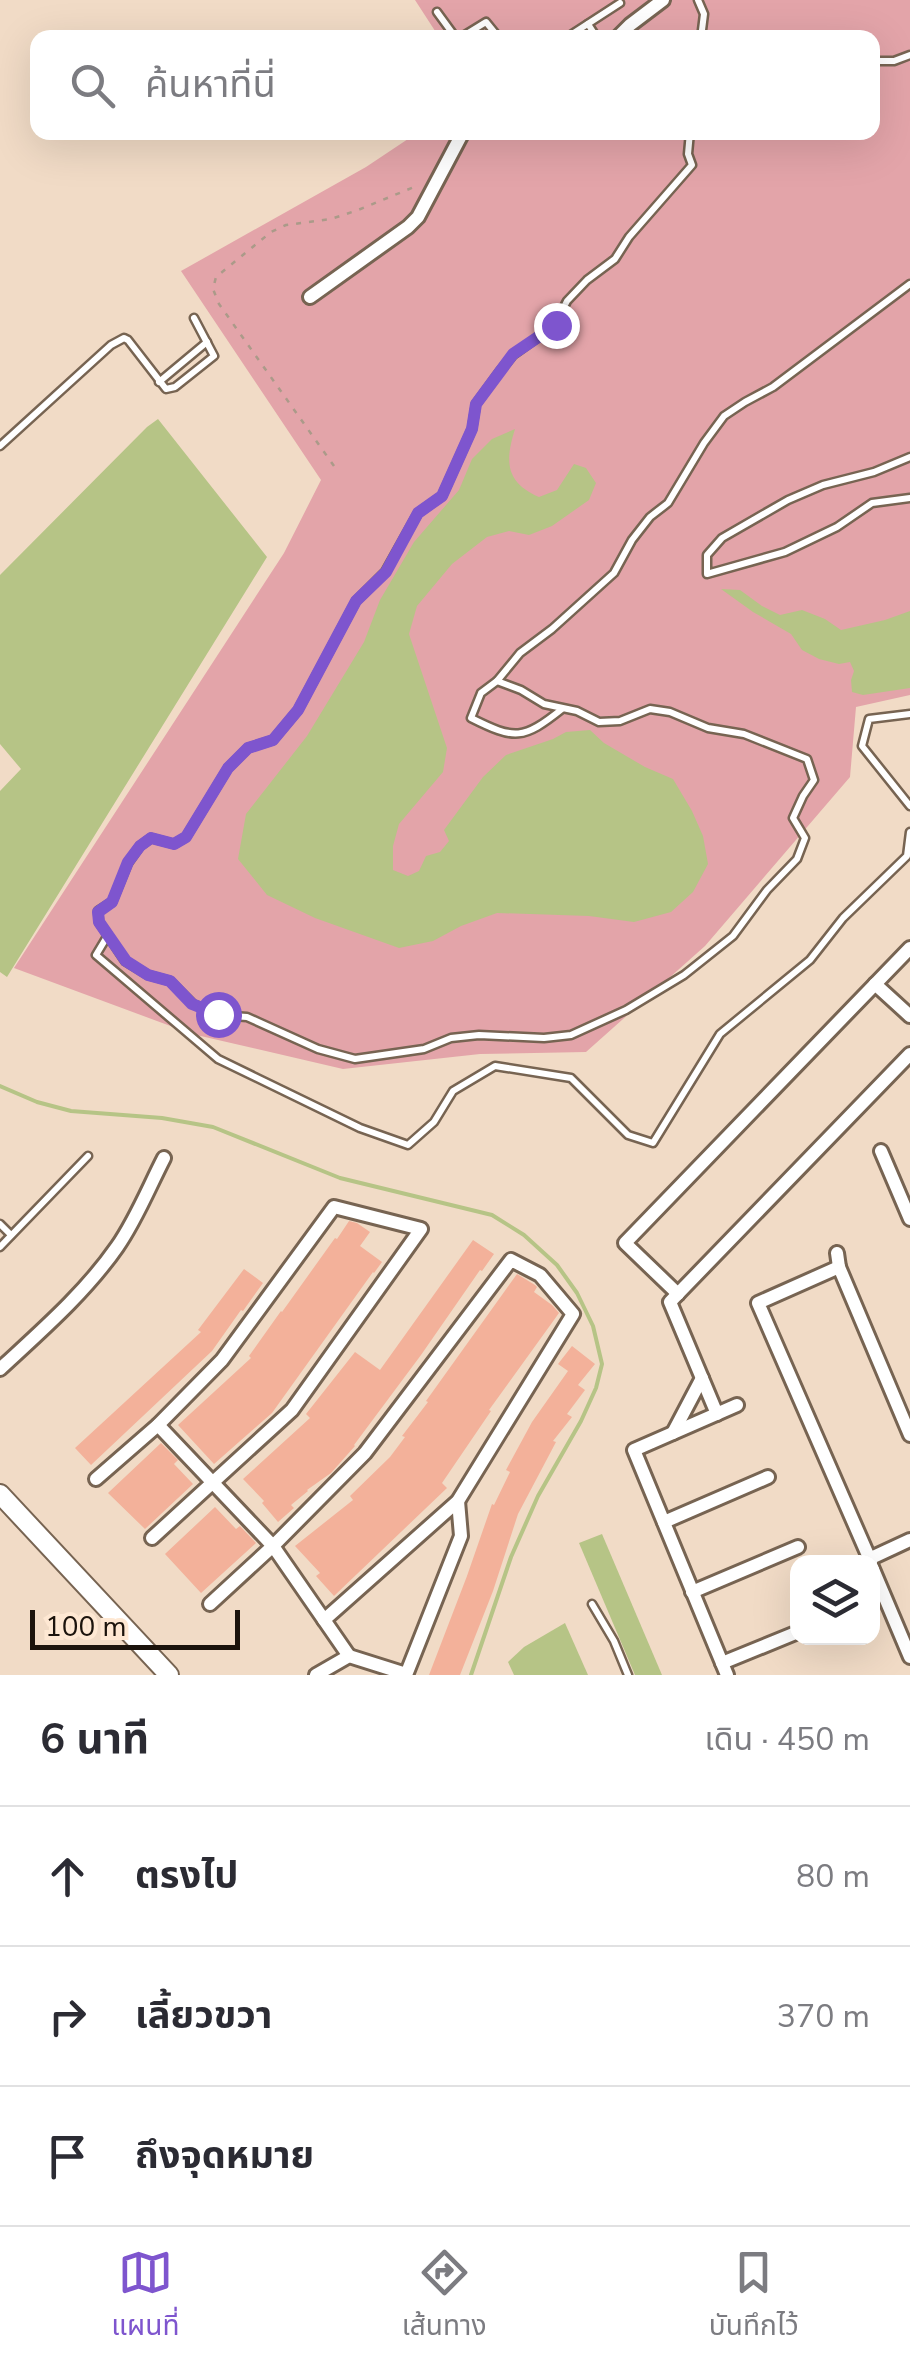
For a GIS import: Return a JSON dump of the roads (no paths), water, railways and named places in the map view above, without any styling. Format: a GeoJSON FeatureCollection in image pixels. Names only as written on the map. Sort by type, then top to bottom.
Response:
{"type":"FeatureCollection","features":[{"type":"Feature","properties":{"kind":"street"},"geometry":{"type":"LineString","coordinates":[[624,30],[663,0]]}},
{"type":"Feature","properties":{"kind":"street"},"geometry":{"type":"LineString","coordinates":[[310,297],[408,228],[418,217],[459,140]]}},
{"type":"Feature","properties":{"kind":"street"},"geometry":{"type":"LineString","coordinates":[[678,1294],[625,1243],[910,948]]}},
{"type":"Feature","properties":{"kind":"street"},"geometry":{"type":"LineString","coordinates":[[875,984],[910,1016]]}},
{"type":"Feature","properties":{"kind":"street"},"geometry":{"type":"LineString","coordinates":[[717,1414],[670,1302],[910,1054]]}},
{"type":"Feature","properties":{"kind":"street"},"geometry":{"type":"LineString","coordinates":[[881,1151],[910,1219]]}},
{"type":"Feature","properties":{"kind":"street"},"geometry":{"type":"LineString","coordinates":[[0,1369],[64,1309],[109,1258],[164,1158]]}},
{"type":"Feature","properties":{"kind":"street"},"geometry":{"type":"LineString","coordinates":[[96,1479],[158,1426],[222,1360],[334,1206],[421,1229],[292,1410],[152,1538]]}},
{"type":"Feature","properties":{"kind":"street"},"geometry":{"type":"LineString","coordinates":[[210,1604],[274,1546],[365,1453],[511,1260],[540,1275],[573,1314],[458,1501],[324,1620]]}},
{"type":"Feature","properties":{"kind":"street"},"geometry":{"type":"LineString","coordinates":[[868,1555],[758,1302],[838,1260],[910,1434]]}},
{"type":"Feature","properties":{"kind":"street"},"geometry":{"type":"LineString","coordinates":[[672,1433],[702,1378]]}},
{"type":"Feature","properties":{"kind":"street"},"geometry":{"type":"LineString","coordinates":[[737,1406],[634,1450],[724,1669],[790,1636]]}},
{"type":"Feature","properties":{"kind":"street"},"geometry":{"type":"LineString","coordinates":[[158,1426],[274,1546],[349,1656],[406,1675],[461,1536],[458,1501]]}},
{"type":"Feature","properties":{"kind":"street"},"geometry":{"type":"LineString","coordinates":[[664,1522],[768,1478]]}},
{"type":"Feature","properties":{"kind":"street"},"geometry":{"type":"LineString","coordinates":[[0,1494],[169,1675]]}},
{"type":"Feature","properties":{"kind":"street"},"geometry":{"type":"LineString","coordinates":[[880,1558],[910,1540]]}},
{"type":"Feature","properties":{"kind":"street"},"geometry":{"type":"LineString","coordinates":[[692,1592],[798,1547]]}},
{"type":"Feature","properties":{"kind":"street"},"geometry":{"type":"LineString","coordinates":[[880,1585],[910,1657]]}},
{"type":"Feature","properties":{"kind":"street"},"geometry":{"type":"LineString","coordinates":[[316,1675],[349,1656]]}},
{"type":"Feature","properties":{"kind":"lane"},"geometry":{"type":"LineString","coordinates":[[698,0],[704,14],[703,30]]}},
{"type":"Feature","properties":{"kind":"lane"},"geometry":{"type":"LineString","coordinates":[[579,30],[620,3]]}},
{"type":"Feature","properties":{"kind":"lane"},"geometry":{"type":"LineString","coordinates":[[437,12],[452,30]]}},
{"type":"Feature","properties":{"kind":"lane"},"geometry":{"type":"LineString","coordinates":[[473,30],[488,22],[493,30]]}},
{"type":"Feature","properties":{"kind":"lane"},"geometry":{"type":"LineString","coordinates":[[588,24],[592,30]]}},
{"type":"Feature","properties":{"kind":"lane"},"geometry":{"type":"LineString","coordinates":[[880,61],[910,56]]}},
{"type":"Feature","properties":{"kind":"lane"},"geometry":{"type":"LineString","coordinates":[[496,681],[544,704],[577,711],[599,722],[620,721],[650,709],[670,712],[708,728],[744,734],[807,758],[814,780],[793,818],[805,838],[797,860],[767,890],[733,936],[684,975],[626,1010],[571,1035],[452,1038],[424,1049],[355,1059],[318,1049],[247,1017],[218,1014],[192,1004],[170,981],[148,975],[126,961],[99,922],[98,912],[112,902],[120,878],[140,846],[151,838],[174,844],[186,837],[228,768],[248,748],[273,740],[298,710],[356,601],[386,572],[418,513],[442,496],[472,429],[476,404],[513,354],[556,325],[567,301],[615,259],[629,237],[692,165],[689,140]]}},
{"type":"Feature","properties":{"kind":"lane"},"geometry":{"type":"LineString","coordinates":[[563,708],[530,733],[500,732],[471,718],[481,693],[520,653],[614,573],[632,540],[668,502],[724,416],[773,387],[910,284]]}},
{"type":"Feature","properties":{"kind":"lane"},"geometry":{"type":"LineString","coordinates":[[0,446],[124,338],[166,389],[171,389],[214,354],[194,318]]}},
{"type":"Feature","properties":{"kind":"lane"},"geometry":{"type":"LineString","coordinates":[[160,382],[208,342]]}},
{"type":"Feature","properties":{"kind":"lane"},"geometry":{"type":"LineString","coordinates":[[910,456],[788,500],[722,538],[707,556],[708,574],[785,552],[837,527],[872,503],[910,498]]}},
{"type":"Feature","properties":{"kind":"lane"},"geometry":{"type":"LineString","coordinates":[[910,714],[869,719],[862,746],[910,806]]}},
{"type":"Feature","properties":{"kind":"lane"},"geometry":{"type":"LineString","coordinates":[[108,935],[96,955],[218,1060],[360,1128],[408,1145],[434,1122],[453,1091],[495,1066],[571,1078],[628,1135],[653,1143],[720,1034],[810,960],[843,918],[907,856],[910,832]]}},
{"type":"Feature","properties":{"kind":"lane"},"geometry":{"type":"LineString","coordinates":[[0,1247],[88,1156]]}},
{"type":"Feature","properties":{"kind":"lane"},"geometry":{"type":"LineString","coordinates":[[0,1224],[11,1235]]}},
{"type":"Feature","properties":{"kind":"lane"},"geometry":{"type":"LineString","coordinates":[[592,1604],[628,1675]]}},
{"type":"Feature","properties":{"kind":"waterway"},"geometry":{"type":"LineString","coordinates":[[0,1086],[71,1111],[162,1118],[213,1127],[340,1178],[492,1215],[524,1235],[557,1265],[593,1326],[602,1364],[581,1421],[538,1496],[511,1557],[471,1675]]}}]}
